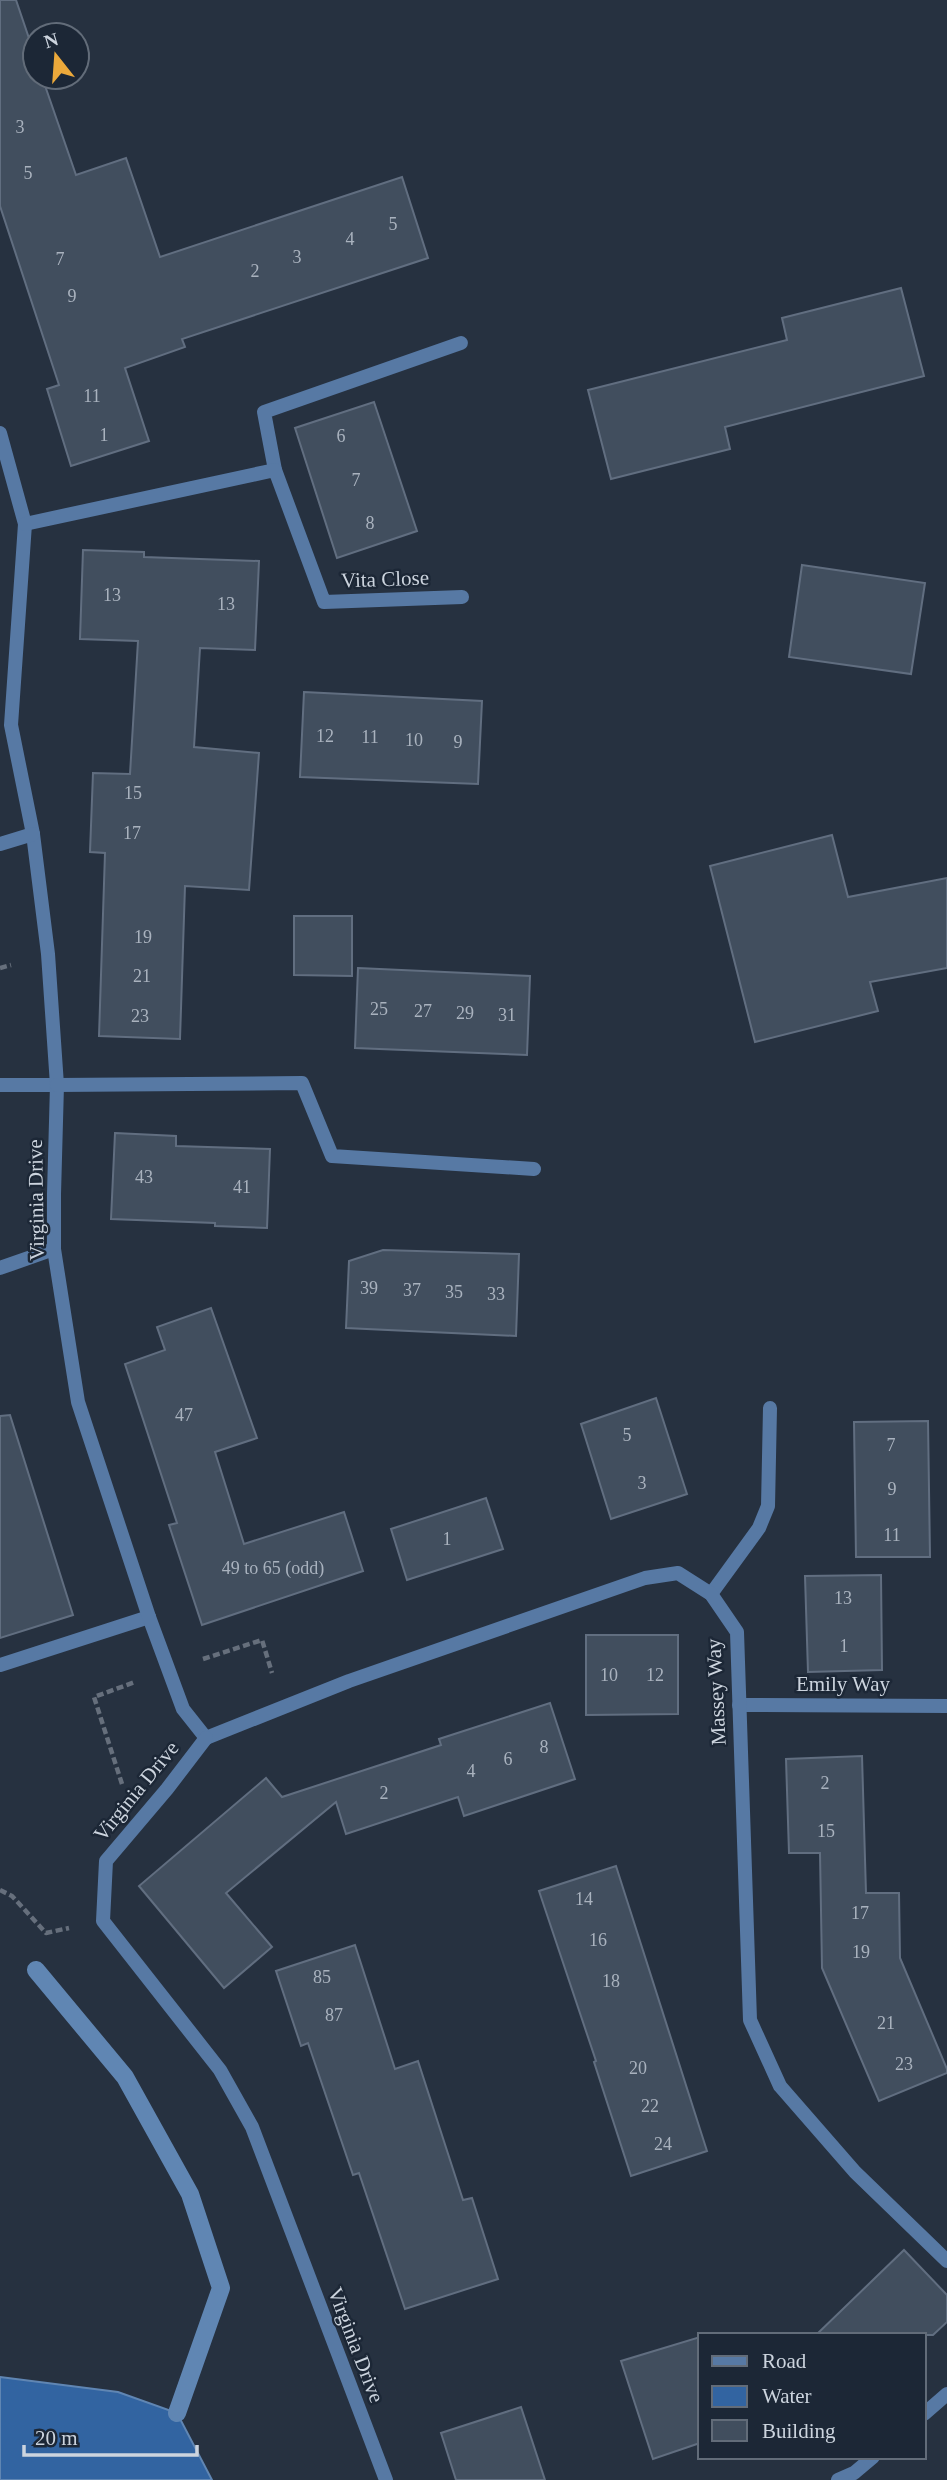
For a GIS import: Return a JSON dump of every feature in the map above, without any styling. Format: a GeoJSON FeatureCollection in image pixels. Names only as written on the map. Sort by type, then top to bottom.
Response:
{"type":"FeatureCollection","features":[{"type":"Feature","properties":{"kind":"street","name":"Vita Close"},"geometry":{"type":"LineString","coordinates":[[461,343],[264,412],[275,470],[324,602],[462,597]]}},
{"type":"Feature","properties":{"kind":"street","name":"Virginia Drive"},"geometry":{"type":"LineString","coordinates":[[0,433],[25,524],[11,725],[33,834],[48,954],[57,1085],[54,1250],[78,1402],[149,1617],[183,1709],[206,1738],[106,1861],[103,1922],[220,2070],[252,2127],[386,2480]]}},
{"type":"Feature","properties":{"kind":"street"},"geometry":{"type":"LineString","coordinates":[[25,524],[275,470]]}},
{"type":"Feature","properties":{"kind":"street"},"geometry":{"type":"LineString","coordinates":[[0,844],[33,834]]}},
{"type":"Feature","properties":{"kind":"street"},"geometry":{"type":"LineString","coordinates":[[0,1085],[302,1083],[332,1156],[534,1169]]}},
{"type":"Feature","properties":{"kind":"street"},"geometry":{"type":"LineString","coordinates":[[0,1268],[54,1250]]}},
{"type":"Feature","properties":{"kind":"street"},"geometry":{"type":"LineString","coordinates":[[710,1594],[759,1528],[768,1506],[770,1408]]}},
{"type":"Feature","properties":{"kind":"street","name":"Massey Way"},"geometry":{"type":"LineString","coordinates":[[206,1738],[349,1681],[645,1577],[678,1573],[710,1594],[737,1632],[750,2020],[780,2086],[855,2172],[947,2261]]}},
{"type":"Feature","properties":{"kind":"street"},"geometry":{"type":"LineString","coordinates":[[0,1665],[149,1617]]}},
{"type":"Feature","properties":{"kind":"street","name":"Emily Way"},"geometry":{"type":"LineString","coordinates":[[739,1705],[947,1706]]}},
{"type":"Feature","properties":{"kind":"street"},"geometry":{"type":"LineString","coordinates":[[926,2412],[947,2395]]}},
{"type":"Feature","properties":{"kind":"street"},"geometry":{"type":"LineString","coordinates":[[838,2480],[854,2473],[871,2459]]}},
{"type":"Feature","properties":{"kind":"path"},"geometry":{"type":"LineString","coordinates":[[0,1890],[12,1896],[46,1933],[103,1922]]}},
{"type":"Feature","properties":{"kind":"water"},"geometry":{"type":"Polygon","coordinates":[[[0,2377],[118,2392],[177,2413],[212,2480],[0,2480],[0,2377]]]}},
{"type":"Feature","properties":{"kind":"building"},"geometry":{"type":"Polygon","coordinates":[[[0,0],[16,0],[23,21],[21,21],[21,91],[47,91],[76,175],[126,158],[160,257],[402,177],[428,258],[182,339],[185,347],[125,368],[149,441],[71,466],[47,389],[59,385],[0,206],[0,0]]]}},
{"type":"Feature","properties":{"kind":"building"},"geometry":{"type":"Polygon","coordinates":[[[901,288],[924,376],[725,427],[730,449],[611,479],[588,390],[787,340],[782,318],[901,288]]]}},
{"type":"Feature","properties":{"kind":"building"},"geometry":{"type":"Polygon","coordinates":[[[374,402],[417,531],[337,558],[295,428],[374,402]]]}},
{"type":"Feature","properties":{"kind":"building"},"geometry":{"type":"Polygon","coordinates":[[[83,550],[144,552],[144,557],[259,561],[255,650],[200,648],[194,747],[259,753],[249,890],[185,886],[180,1039],[99,1036],[105,853],[90,852],[93,773],[130,774],[138,641],[80,639],[83,550]]]}},
{"type":"Feature","properties":{"kind":"building"},"geometry":{"type":"Polygon","coordinates":[[[802,565],[925,583],[911,674],[789,657],[802,565]]]}},
{"type":"Feature","properties":{"kind":"building"},"geometry":{"type":"Polygon","coordinates":[[[304,692],[482,701],[478,784],[300,777],[304,692]]]}},
{"type":"Feature","properties":{"kind":"building"},"geometry":{"type":"Polygon","coordinates":[[[832,835],[848,897],[947,878],[947,968],[870,982],[878,1011],[755,1042],[710,866],[832,835]]]}},
{"type":"Feature","properties":{"kind":"building"},"geometry":{"type":"Polygon","coordinates":[[[294,916],[352,916],[352,976],[294,975],[294,916]]]}},
{"type":"Feature","properties":{"kind":"building"},"geometry":{"type":"Polygon","coordinates":[[[358,968],[530,976],[527,1055],[355,1048],[358,968]]]}},
{"type":"Feature","properties":{"kind":"building"},"geometry":{"type":"Polygon","coordinates":[[[115,1133],[176,1136],[176,1146],[270,1149],[267,1228],[111,1219],[115,1133]]]}},
{"type":"Feature","properties":{"kind":"building"},"geometry":{"type":"Polygon","coordinates":[[[383,1250],[519,1254],[516,1336],[346,1328],[349,1261],[383,1250]]]}},
{"type":"Feature","properties":{"kind":"building"},"geometry":{"type":"Polygon","coordinates":[[[211,1308],[257,1438],[215,1452],[244,1544],[344,1512],[363,1571],[202,1625],[169,1525],[177,1523],[125,1364],[165,1350],[157,1327],[211,1308]]]}},
{"type":"Feature","properties":{"kind":"building"},"geometry":{"type":"Polygon","coordinates":[[[656,1398],[687,1494],[611,1519],[581,1424],[656,1398]]]}},
{"type":"Feature","properties":{"kind":"building"},"geometry":{"type":"Polygon","coordinates":[[[10,1415],[73,1615],[0,1638],[0,1416],[10,1415]]]}},
{"type":"Feature","properties":{"kind":"building"},"geometry":{"type":"Polygon","coordinates":[[[928,1421],[930,1557],[856,1557],[854,1422],[928,1421]]]}},
{"type":"Feature","properties":{"kind":"building"},"geometry":{"type":"Polygon","coordinates":[[[486,1498],[503,1549],[407,1580],[391,1529],[486,1498]]]}},
{"type":"Feature","properties":{"kind":"building"},"geometry":{"type":"Polygon","coordinates":[[[881,1575],[882,1670],[808,1672],[805,1576],[881,1575]]]}},
{"type":"Feature","properties":{"kind":"building"},"geometry":{"type":"Polygon","coordinates":[[[586,1635],[678,1635],[678,1714],[586,1715],[586,1635]]]}},
{"type":"Feature","properties":{"kind":"building"},"geometry":{"type":"Polygon","coordinates":[[[550,1703],[575,1779],[464,1816],[458,1797],[346,1834],[336,1802],[226,1893],[272,1947],[224,1988],[139,1886],[266,1778],[282,1797],[441,1745],[439,1739],[550,1703]]]}},
{"type":"Feature","properties":{"kind":"building"},"geometry":{"type":"Polygon","coordinates":[[[862,1756],[866,1893],[899,1893],[900,1958],[947,2069],[947,2073],[879,2101],[822,1968],[820,1853],[789,1853],[786,1759],[862,1756]]]}},
{"type":"Feature","properties":{"kind":"building"},"geometry":{"type":"Polygon","coordinates":[[[616,1866],[707,2151],[631,2176],[539,1891],[616,1866]]]}},
{"type":"Feature","properties":{"kind":"building"},"geometry":{"type":"Polygon","coordinates":[[[355,1945],[395,2069],[418,2061],[463,2200],[472,2198],[498,2279],[405,2309],[359,2173],[353,2175],[308,2043],[301,2046],[276,1971],[355,1945]]]}},
{"type":"Feature","properties":{"kind":"building"},"geometry":{"type":"Polygon","coordinates":[[[904,2250],[947,2295],[947,2322],[933,2335],[818,2333],[904,2250]]]}},
{"type":"Feature","properties":{"kind":"building"},"geometry":{"type":"Polygon","coordinates":[[[698,2338],[698,2444],[653,2459],[621,2361],[698,2338]]]}},
{"type":"Feature","properties":{"kind":"building"},"geometry":{"type":"Polygon","coordinates":[[[521,2407],[545,2480],[456,2480],[441,2433],[521,2407]]]}},
{"type":"Feature","properties":{"kind":"waterway"},"geometry":{"type":"LineString","coordinates":[[36,1970],[125,2077],[190,2194],[221,2288],[177,2413]]}}]}
